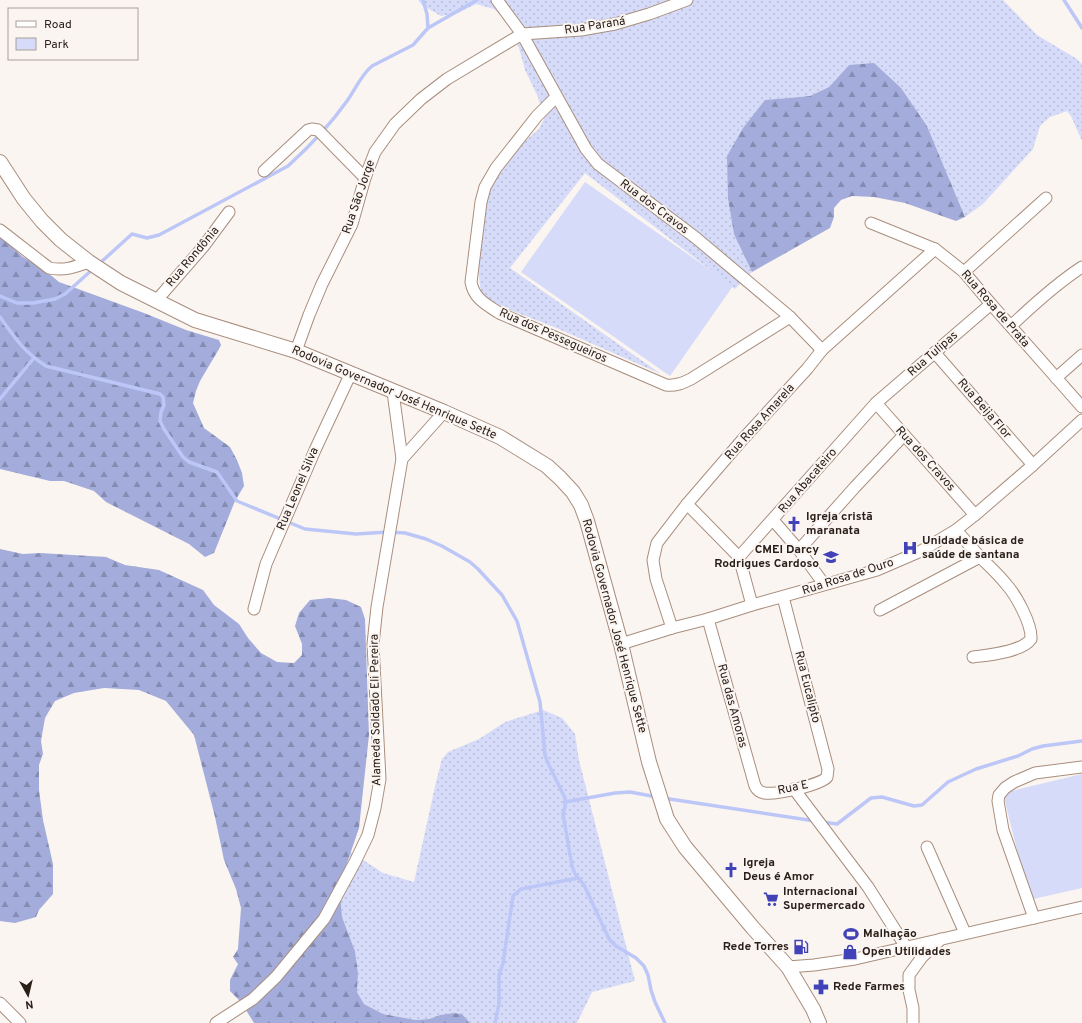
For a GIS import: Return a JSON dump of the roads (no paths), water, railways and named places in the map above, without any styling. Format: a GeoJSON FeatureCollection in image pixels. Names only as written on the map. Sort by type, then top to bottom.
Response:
{"type":"FeatureCollection","features":[{"type":"Feature","properties":{"kind":"main road","name":"Rodovia Governador José Henrique Sette"},"geometry":{"type":"LineString","coordinates":[[0,162],[24,199],[42,221],[61,240],[89,262],[121,283],[195,320],[296,351],[444,412],[500,437],[547,466],[573,492],[587,521],[621,644],[649,762],[670,824],[685,847],[788,967],[813,1009],[818,1023]]}},
{"type":"Feature","properties":{"kind":"street","name":"Rua dos Cravos"},"geometry":{"type":"LineString","coordinates":[[497,0],[522,34],[586,149],[598,164],[696,238],[790,317],[822,350]]}},
{"type":"Feature","properties":{"kind":"street","name":"Rua Paraná"},"geometry":{"type":"LineString","coordinates":[[522,34],[581,30],[615,24],[688,0]]}},
{"type":"Feature","properties":{"kind":"street","name":"Rua São Jorge"},"geometry":{"type":"LineString","coordinates":[[296,351],[322,284],[352,224],[365,178],[375,152],[395,124],[421,99],[447,78],[522,34]]}},
{"type":"Feature","properties":{"kind":"street","name":"Rua dos Pessegueiros"},"geometry":{"type":"LineString","coordinates":[[556,97],[536,116],[493,172],[486,187],[481,202],[470,282],[472,291],[477,298],[499,313],[666,385],[682,384],[790,317]]}},
{"type":"Feature","properties":{"kind":"street"},"geometry":{"type":"LineString","coordinates":[[264,171],[308,130],[312,129],[318,130],[365,178]]}},
{"type":"Feature","properties":{"kind":"street"},"geometry":{"type":"LineString","coordinates":[[964,272],[1046,198]]}},
{"type":"Feature","properties":{"kind":"street","name":"Rua Rondônia"},"geometry":{"type":"LineString","coordinates":[[156,301],[203,247],[229,212]]}},
{"type":"Feature","properties":{"kind":"street","name":"Rua Rosa de Prata"},"geometry":{"type":"LineString","coordinates":[[870,223],[935,249],[964,272],[1082,407]]}},
{"type":"Feature","properties":{"kind":"street"},"geometry":{"type":"LineString","coordinates":[[0,230],[49,268],[59,270],[70,269],[89,262]]}},
{"type":"Feature","properties":{"kind":"street","name":"Rua Rosa Amarela"},"geometry":{"type":"LineString","coordinates":[[672,628],[656,578],[653,560],[657,543],[688,504],[822,350],[935,249]]}},
{"type":"Feature","properties":{"kind":"street"},"geometry":{"type":"LineString","coordinates":[[1010,326],[1067,277],[1082,268]]}},
{"type":"Feature","properties":{"kind":"street","name":"Rua Tulipas"},"geometry":{"type":"LineString","coordinates":[[876,404],[991,304]]}},
{"type":"Feature","properties":{"kind":"street","name":"Rua Beija Flor"},"geometry":{"type":"LineString","coordinates":[[935,352],[1033,465]]}},
{"type":"Feature","properties":{"kind":"street"},"geometry":{"type":"LineString","coordinates":[[1056,378],[1082,355]]}},
{"type":"Feature","properties":{"kind":"street","name":"Rua Leonel Silva"},"geometry":{"type":"LineString","coordinates":[[254,609],[266,564],[315,450],[351,373]]}},
{"type":"Feature","properties":{"kind":"street","name":"Alameda Soldado Eli Pereira"},"geometry":{"type":"LineString","coordinates":[[216,1023],[253,999],[298,952],[324,919],[342,888],[368,835],[380,780],[373,644],[377,607],[402,459],[393,392]]}},
{"type":"Feature","properties":{"kind":"street","name":"Rua dos Cravos"},"geometry":{"type":"LineString","coordinates":[[876,404],[975,515]]}},
{"type":"Feature","properties":{"kind":"street","name":"Rua Abacateiro"},"geometry":{"type":"LineString","coordinates":[[739,557],[876,404]]}},
{"type":"Feature","properties":{"kind":"street"},"geometry":{"type":"LineString","coordinates":[[402,459],[444,412]]}},
{"type":"Feature","properties":{"kind":"street","name":"Rua Rosa de Ouro"},"geometry":{"type":"LineString","coordinates":[[621,644],[824,584],[877,570],[915,554],[956,530],[975,515],[1082,420]]}},
{"type":"Feature","properties":{"kind":"street"},"geometry":{"type":"LineString","coordinates":[[799,550],[904,435]]}},
{"type":"Feature","properties":{"kind":"street"},"geometry":{"type":"LineString","coordinates":[[688,504],[739,557],[752,605]]}},
{"type":"Feature","properties":{"kind":"street"},"geometry":{"type":"LineString","coordinates":[[773,520],[799,550],[824,584]]}},
{"type":"Feature","properties":{"kind":"street"},"geometry":{"type":"LineString","coordinates":[[956,530],[1007,585],[1019,604],[1029,625],[1031,639],[1025,645],[1009,651],[973,658]]}},
{"type":"Feature","properties":{"kind":"street"},"geometry":{"type":"LineString","coordinates":[[880,610],[980,557]]}},
{"type":"Feature","properties":{"kind":"street","name":"Rua Eucalipto"},"geometry":{"type":"LineString","coordinates":[[783,597],[828,769],[827,777]]}},
{"type":"Feature","properties":{"kind":"street","name":"Rua das Amoras"},"geometry":{"type":"LineString","coordinates":[[708,619],[752,781],[758,791]]}},
{"type":"Feature","properties":{"kind":"street"},"geometry":{"type":"LineString","coordinates":[[1034,918],[1003,830],[998,801],[999,795],[1005,788],[1014,782],[1035,773],[1082,767]]}},
{"type":"Feature","properties":{"kind":"street","name":"Rua E"},"geometry":{"type":"LineString","coordinates":[[758,791],[769,794],[794,789],[820,782],[827,777]]}},
{"type":"Feature","properties":{"kind":"street"},"geometry":{"type":"LineString","coordinates":[[794,789],[868,886],[906,947]]}},
{"type":"Feature","properties":{"kind":"street"},"geometry":{"type":"LineString","coordinates":[[927,847],[964,933]]}},
{"type":"Feature","properties":{"kind":"street"},"geometry":{"type":"LineString","coordinates":[[788,967],[855,959],[1082,907]]}},
{"type":"Feature","properties":{"kind":"street"},"geometry":{"type":"LineString","coordinates":[[913,1023],[913,1008],[909,990],[909,975],[922,957],[942,938]]}},
{"type":"Feature","properties":{"kind":"street"},"geometry":{"type":"LineString","coordinates":[[0,1003],[20,1023]]}},
{"type":"Feature","properties":{"kind":"waterway"},"geometry":{"type":"LineString","coordinates":[[423,0],[427,14],[428,28]]}},
{"type":"Feature","properties":{"kind":"waterway"},"geometry":{"type":"LineString","coordinates":[[99,264],[132,234],[147,238],[159,235],[288,166],[327,127],[372,66],[413,45],[428,28],[477,0]]}},
{"type":"Feature","properties":{"kind":"waterway"},"geometry":{"type":"LineString","coordinates":[[1064,0],[1082,28]]}},
{"type":"Feature","properties":{"kind":"waterway"},"geometry":{"type":"LineString","coordinates":[[0,296],[17,303],[33,303],[55,299],[65,294],[93,269]]}},
{"type":"Feature","properties":{"kind":"waterway"},"geometry":{"type":"LineString","coordinates":[[0,317],[15,338],[26,350],[46,366],[160,394],[163,397],[164,405],[161,412],[160,421],[183,457],[189,462],[217,472],[237,501],[305,529],[356,534],[388,532],[405,533],[426,539],[442,546],[470,562],[478,569],[502,595],[517,621],[540,702],[545,755],[565,798],[563,814],[572,866],[575,874],[584,885],[609,939],[616,946],[636,958],[644,966],[655,1002],[665,1023]]}},
{"type":"Feature","properties":{"kind":"waterway"},"geometry":{"type":"LineString","coordinates":[[0,399],[34,358]]}},
{"type":"Feature","properties":{"kind":"waterway"},"geometry":{"type":"LineString","coordinates":[[823,822],[837,824],[871,798],[882,797],[914,806],[922,805],[948,782],[976,769],[1018,756],[1032,749],[1043,746],[1082,741]]}},
{"type":"Feature","properties":{"kind":"waterway"},"geometry":{"type":"LineString","coordinates":[[565,802],[615,793],[630,792],[657,797]]}},
{"type":"Feature","properties":{"kind":"waterway"},"geometry":{"type":"LineString","coordinates":[[663,798],[815,821]]}},
{"type":"Feature","properties":{"kind":"waterway"},"geometry":{"type":"LineString","coordinates":[[495,1023],[499,1004],[499,976],[503,963],[513,896],[521,889],[578,878]]}},
{"type":"Feature","properties":{"kind":"place","name":"Igreja cristã maranata"},"geometry":{"type":"Point","coordinates":[794,524]}},
{"type":"Feature","properties":{"kind":"place","name":"Unidade básica de saúde de santana"},"geometry":{"type":"Point","coordinates":[910,548]}},
{"type":"Feature","properties":{"kind":"place","name":"CMEI Darcy Rodrigues Cardoso"},"geometry":{"type":"Point","coordinates":[831,557]}},
{"type":"Feature","properties":{"kind":"place","name":"Igreja Deus é Amor"},"geometry":{"type":"Point","coordinates":[731,870]}},
{"type":"Feature","properties":{"kind":"place","name":"Internacional Supermercado"},"geometry":{"type":"Point","coordinates":[771,899]}},
{"type":"Feature","properties":{"kind":"place","name":"Malhação"},"geometry":{"type":"Point","coordinates":[851,934]}},
{"type":"Feature","properties":{"kind":"place","name":"Rede Torres"},"geometry":{"type":"Point","coordinates":[801,947]}},
{"type":"Feature","properties":{"kind":"place","name":"Open Utilidades"},"geometry":{"type":"Point","coordinates":[850,952]}},
{"type":"Feature","properties":{"kind":"place","name":"Rede Farmes"},"geometry":{"type":"Point","coordinates":[821,987]}}]}
